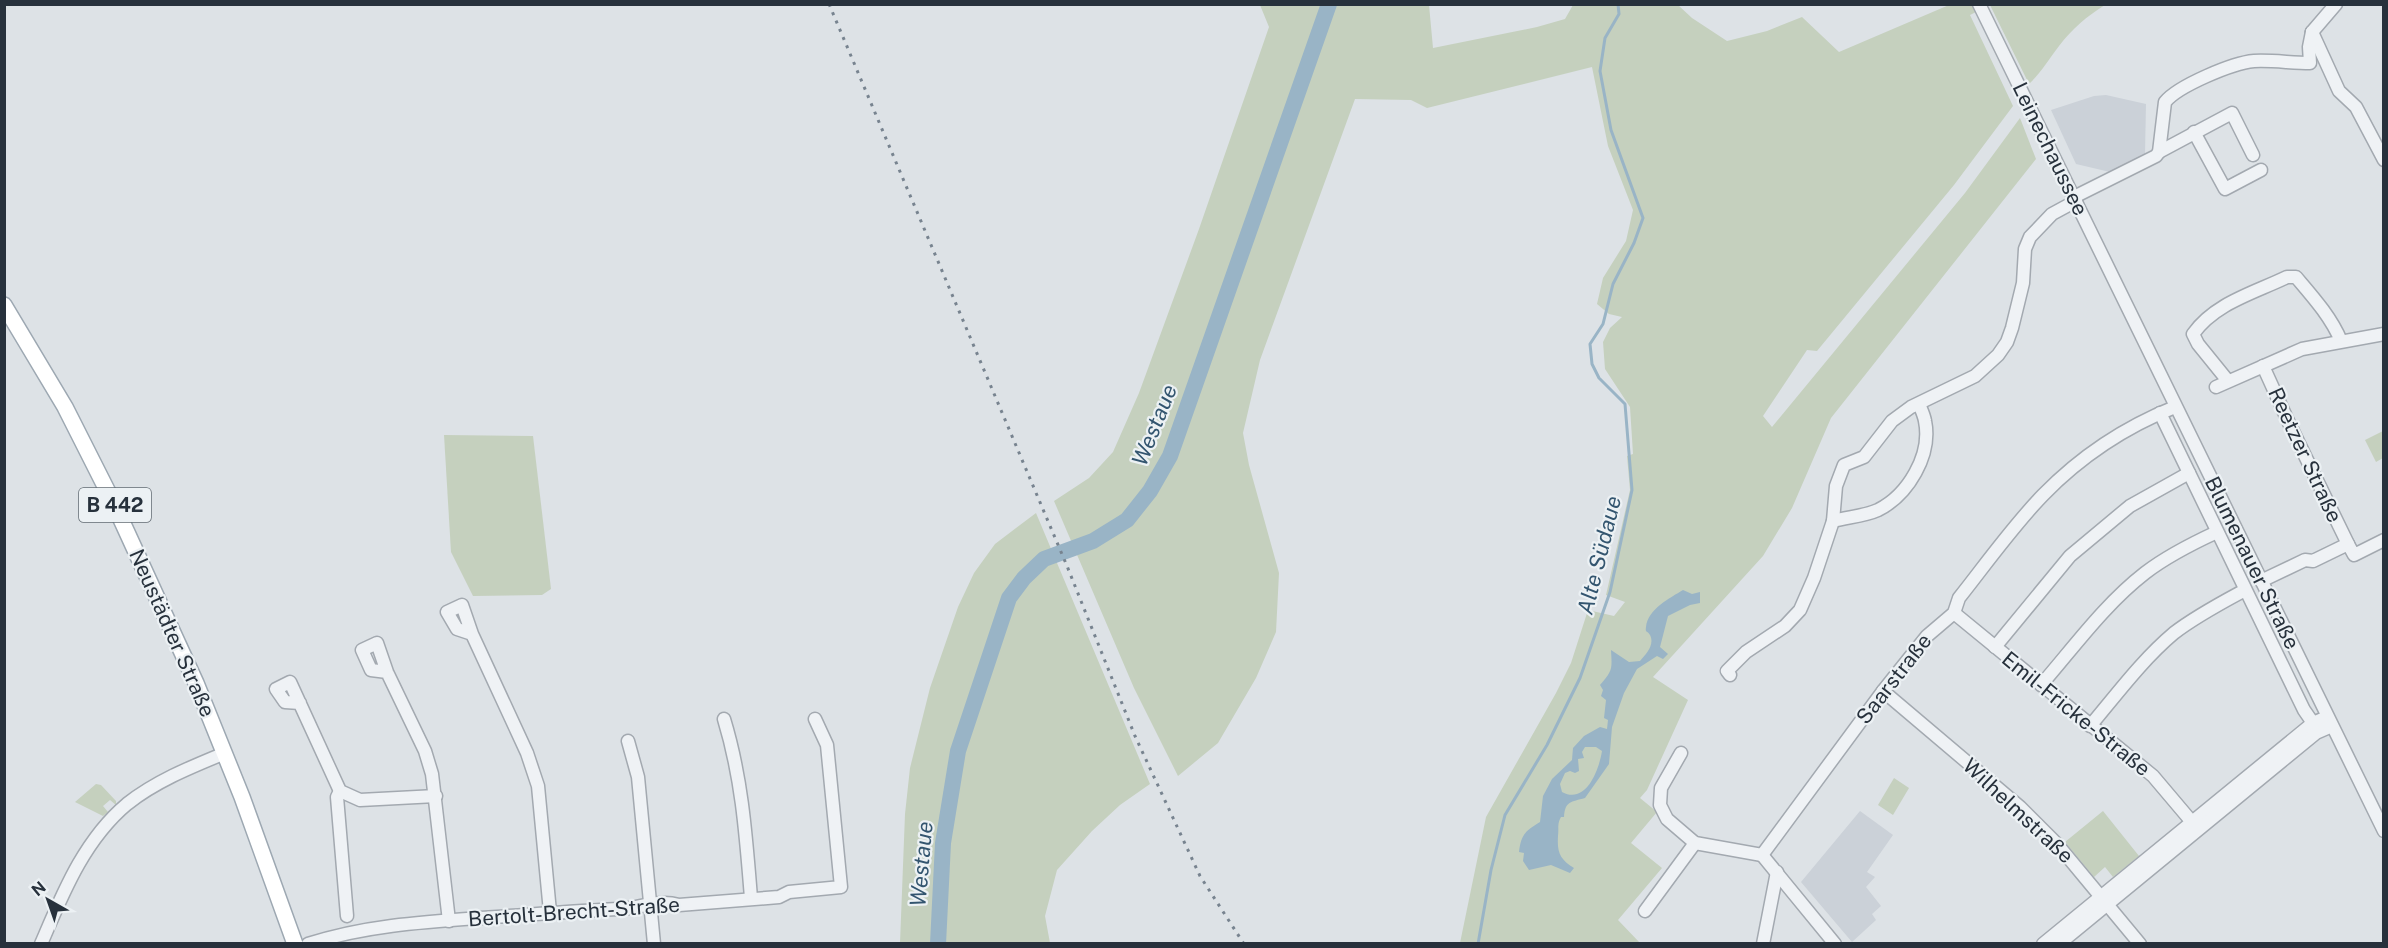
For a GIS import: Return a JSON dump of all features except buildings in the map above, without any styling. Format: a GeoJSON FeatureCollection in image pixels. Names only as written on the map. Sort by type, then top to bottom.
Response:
{"type":"FeatureCollection","features":[{"type":"Feature","properties":{"kind":"main road","name":"Neustädter Straße"},"geometry":{"type":"LineString","coordinates":[[4,305],[65,408],[114,504],[196,683],[225,753],[295,944]]}},
{"type":"Feature","properties":{"kind":"street","name":"Leinechaussee"},"geometry":{"type":"LineString","coordinates":[[1978,4],[2121,294]]}},
{"type":"Feature","properties":{"kind":"street"},"geometry":{"type":"LineString","coordinates":[[2310,63],[2309,47],[2312,32],[2336,4]]}},
{"type":"Feature","properties":{"kind":"street"},"geometry":{"type":"LineString","coordinates":[[2312,32],[2339,91],[2356,107],[2384,160]]}},
{"type":"Feature","properties":{"kind":"street"},"geometry":{"type":"LineString","coordinates":[[2159,152],[2165,102],[2206,76],[2252,61],[2326,63]]}},
{"type":"Feature","properties":{"kind":"street"},"geometry":{"type":"LineString","coordinates":[[1730,675],[1727,671],[1746,652],[1768,639],[1800,609],[1814,578],[1833,521],[1836,486],[1844,465],[1864,458],[1892,421],[1918,404],[1975,376],[1998,355],[2007,342],[2012,328],[2023,283],[2025,249],[2030,237],[2052,214],[2194,132],[2232,113],[2253,155]]}},
{"type":"Feature","properties":{"kind":"street"},"geometry":{"type":"LineString","coordinates":[[2194,132],[2224,189],[2262,170]]}},
{"type":"Feature","properties":{"kind":"street"},"geometry":{"type":"LineString","coordinates":[[2228,381],[2198,344],[2193,334],[2201,323],[2218,309],[2287,277],[2296,277],[2334,324],[2341,342]]}},
{"type":"Feature","properties":{"kind":"street","name":"Blumenauer Straße"},"geometry":{"type":"LineString","coordinates":[[2121,294],[2384,831]]}},
{"type":"Feature","properties":{"kind":"street"},"geometry":{"type":"LineString","coordinates":[[2216,387],[2302,349],[2384,334]]}},
{"type":"Feature","properties":{"kind":"street","name":"Reetzer Straße"},"geometry":{"type":"LineString","coordinates":[[2264,366],[2288,422],[2348,544]]}},
{"type":"Feature","properties":{"kind":"street"},"geometry":{"type":"LineString","coordinates":[[1833,521],[1878,510],[1908,484],[1920,467],[1924,445],[1925,422],[1918,404]]}},
{"type":"Feature","properties":{"kind":"street","name":"Saarstraße"},"geometry":{"type":"LineString","coordinates":[[1762,855],[1883,691],[1927,636],[1954,613],[1959,598],[2042,496],[2071,469],[2102,446],[2138,423],[2175,407]]}},
{"type":"Feature","properties":{"kind":"street","name":"Blumenauer Straße"},"geometry":{"type":"LineString","coordinates":[[2160,413],[2307,717],[2313,723]]}},
{"type":"Feature","properties":{"kind":"street"},"geometry":{"type":"LineString","coordinates":[[1995,648],[2070,556],[2130,506],[2189,473]]}},
{"type":"Feature","properties":{"kind":"street"},"geometry":{"type":"LineString","coordinates":[[2041,685],[2111,604],[2144,574],[2183,548],[2217,532]]}},
{"type":"Feature","properties":{"kind":"street"},"geometry":{"type":"LineString","coordinates":[[2261,581],[2305,560],[2313,561],[2348,544],[2354,555],[2384,540]]}},
{"type":"Feature","properties":{"kind":"street"},"geometry":{"type":"LineString","coordinates":[[2090,726],[2135,672],[2168,639],[2206,611],[2245,590]]}},
{"type":"Feature","properties":{"kind":"street","name":"Emil-Fricke-Straße"},"geometry":{"type":"LineString","coordinates":[[1954,613],[2153,776],[2195,826]]}},
{"type":"Feature","properties":{"kind":"street"},"geometry":{"type":"LineString","coordinates":[[472,634],[528,753],[538,786],[550,912]]}},
{"type":"Feature","properties":{"kind":"street"},"geometry":{"type":"LineString","coordinates":[[387,672],[425,751],[436,796],[449,921]]}},
{"type":"Feature","properties":{"kind":"street","name":"Wilhelmstraße"},"geometry":{"type":"LineString","coordinates":[[1883,691],[2020,807],[2057,844],[2140,944]]}},
{"type":"Feature","properties":{"kind":"street"},"geometry":{"type":"LineString","coordinates":[[300,703],[340,791],[360,800],[436,796]]}},
{"type":"Feature","properties":{"kind":"street"},"geometry":{"type":"LineString","coordinates":[[724,719],[735,754],[740,781],[751,898]]}},
{"type":"Feature","properties":{"kind":"street","name":"Bertolt-Brecht-Straße"},"geometry":{"type":"LineString","coordinates":[[308,944],[362,930],[550,912],[630,909],[650,903],[679,904],[779,897],[789,892],[841,887],[827,745],[815,719]]}},
{"type":"Feature","properties":{"kind":"street"},"geometry":{"type":"LineString","coordinates":[[2195,826],[2313,723],[2329,721]]}},
{"type":"Feature","properties":{"kind":"street"},"geometry":{"type":"LineString","coordinates":[[2043,944],[2104,900],[2329,721]]}},
{"type":"Feature","properties":{"kind":"street"},"geometry":{"type":"LineString","coordinates":[[628,741],[638,777],[654,944]]}},
{"type":"Feature","properties":{"kind":"street"},"geometry":{"type":"LineString","coordinates":[[41,944],[78,863],[109,822],[127,804],[156,785],[225,753]]}},
{"type":"Feature","properties":{"kind":"street"},"geometry":{"type":"LineString","coordinates":[[1681,753],[1661,788],[1660,805],[1667,819],[1695,843],[1762,855],[1835,944]]}},
{"type":"Feature","properties":{"kind":"street"},"geometry":{"type":"LineString","coordinates":[[340,791],[337,797],[347,916]]}},
{"type":"Feature","properties":{"kind":"street"},"geometry":{"type":"LineString","coordinates":[[1645,911],[1695,843]]}},
{"type":"Feature","properties":{"kind":"street"},"geometry":{"type":"LineString","coordinates":[[1763,944],[1777,872]]}},
{"type":"Feature","properties":{"kind":"street"},"geometry":{"type":"LineString","coordinates":[[2060,944],[2104,900]]}},
{"type":"Feature","properties":{"kind":"shaded area"},"geometry":{"type":"Polygon","coordinates":[[[2106,95],[2146,104],[2145,154],[2110,172],[2076,164],[2051,110],[2094,96],[2106,95]]]}},
{"type":"Feature","properties":{"kind":"shaded area"},"geometry":{"type":"Polygon","coordinates":[[[1860,811],[1893,835],[1867,872],[1875,877],[1866,887],[1881,906],[1872,914],[1876,920],[1852,942],[1801,882],[1860,811]]]}},
{"type":"Feature","properties":{"kind":"green space"},"geometry":{"type":"Polygon","coordinates":[[[1260,5],[1429,5],[1433,48],[1537,27],[1565,19],[1573,5],[1678,5],[1692,18],[1727,41],[1767,31],[1802,17],[1839,52],[1949,5],[1990,5],[1970,15],[2013,106],[1954,185],[1817,351],[1807,350],[1763,416],[1772,427],[1965,193],[2020,118],[2036,159],[1831,418],[1792,508],[1763,556],[1653,677],[1688,700],[1647,790],[1640,798],[1657,812],[1631,843],[1662,868],[1618,920],[1640,943],[1460,943],[1486,817],[1571,663],[1588,610],[1614,616],[1625,602],[1606,595],[1630,490],[1627,456],[1633,454],[1630,407],[1605,369],[1603,342],[1610,328],[1622,317],[1609,314],[1597,304],[1603,278],[1626,241],[1633,210],[1608,146],[1592,67],[1427,108],[1411,100],[1355,99],[1260,360],[1243,433],[1249,465],[1279,573],[1276,632],[1256,678],[1218,743],[1178,776],[1134,688],[1054,501],[1089,478],[1113,452],[1139,393],[1269,27],[1260,5]]]}},
{"type":"Feature","properties":{"kind":"green space"},"geometry":{"type":"Polygon","coordinates":[[[1990,5],[2105,5],[2069,34],[2029,84],[1990,5]]]}},
{"type":"Feature","properties":{"kind":"green space"},"geometry":{"type":"Polygon","coordinates":[[[2383,431],[2383,458],[2376,462],[2365,440],[2383,431]]]}},
{"type":"Feature","properties":{"kind":"green space"},"geometry":{"type":"Polygon","coordinates":[[[444,435],[533,436],[551,589],[542,595],[473,596],[451,552],[444,435]]]}},
{"type":"Feature","properties":{"kind":"green space"},"geometry":{"type":"Polygon","coordinates":[[[1036,513],[1150,784],[1120,805],[1092,831],[1057,870],[1045,916],[1050,943],[900,943],[905,814],[910,768],[930,688],[958,607],[974,573],[995,544],[1036,513]]]}},
{"type":"Feature","properties":{"kind":"green space"},"geometry":{"type":"Polygon","coordinates":[[[1894,778],[1909,788],[1893,815],[1878,805],[1894,778]]]}},
{"type":"Feature","properties":{"kind":"green space"},"geometry":{"type":"Polygon","coordinates":[[[96,784],[101,785],[116,801],[116,805],[110,800],[103,806],[108,812],[103,816],[75,802],[96,784]]]}},
{"type":"Feature","properties":{"kind":"green space"},"geometry":{"type":"Polygon","coordinates":[[[2103,811],[2139,856],[2113,877],[2105,867],[2094,877],[2065,842],[2103,811]]]}},
{"type":"Feature","properties":{"kind":"water"},"geometry":{"type":"Polygon","coordinates":[[[1683,590],[1692,594],[1700,592],[1700,603],[1690,605],[1668,616],[1660,647],[1668,654],[1663,659],[1657,656],[1637,669],[1624,693],[1612,727],[1609,764],[1585,798],[1567,805],[1564,817],[1560,819],[1559,851],[1565,862],[1574,868],[1570,873],[1551,865],[1529,870],[1523,861],[1524,853],[1519,852],[1521,841],[1527,831],[1540,822],[1543,796],[1552,779],[1572,760],[1573,748],[1584,736],[1600,727],[1607,729],[1608,720],[1604,718],[1606,700],[1601,696],[1603,690],[1600,685],[1611,669],[1611,650],[1629,662],[1640,661],[1651,646],[1650,635],[1646,629],[1651,615],[1660,605],[1683,590]],[[1585,747],[1582,752],[1584,758],[1578,759],[1579,771],[1565,773],[1560,784],[1562,792],[1570,795],[1578,794],[1590,784],[1602,751],[1596,747],[1585,747]]]}},
{"type":"Feature","properties":{"kind":"waterway","name":"Westaue"},"geometry":{"type":"LineString","coordinates":[[938,944],[943,843],[958,751],[1009,598],[1024,578],[1044,559],[1093,541],[1127,520],[1150,491],[1170,456],[1329,4]]}},
{"type":"Feature","properties":{"kind":"waterway","name":"Alte Südaue"},"geometry":{"type":"LineString","coordinates":[[1478,944],[1491,870],[1505,815],[1547,745],[1580,678],[1610,592],[1632,490],[1625,404],[1599,378],[1592,364],[1590,344],[1603,324],[1613,284],[1634,243],[1643,218],[1611,130],[1600,71],[1605,38],[1619,14],[1618,4]]}},
{"type":"Feature","properties":{"kind":"railway"},"geometry":{"type":"LineString","coordinates":[[829,4],[1067,566],[1135,736],[1200,876],[1244,944]]}}]}
